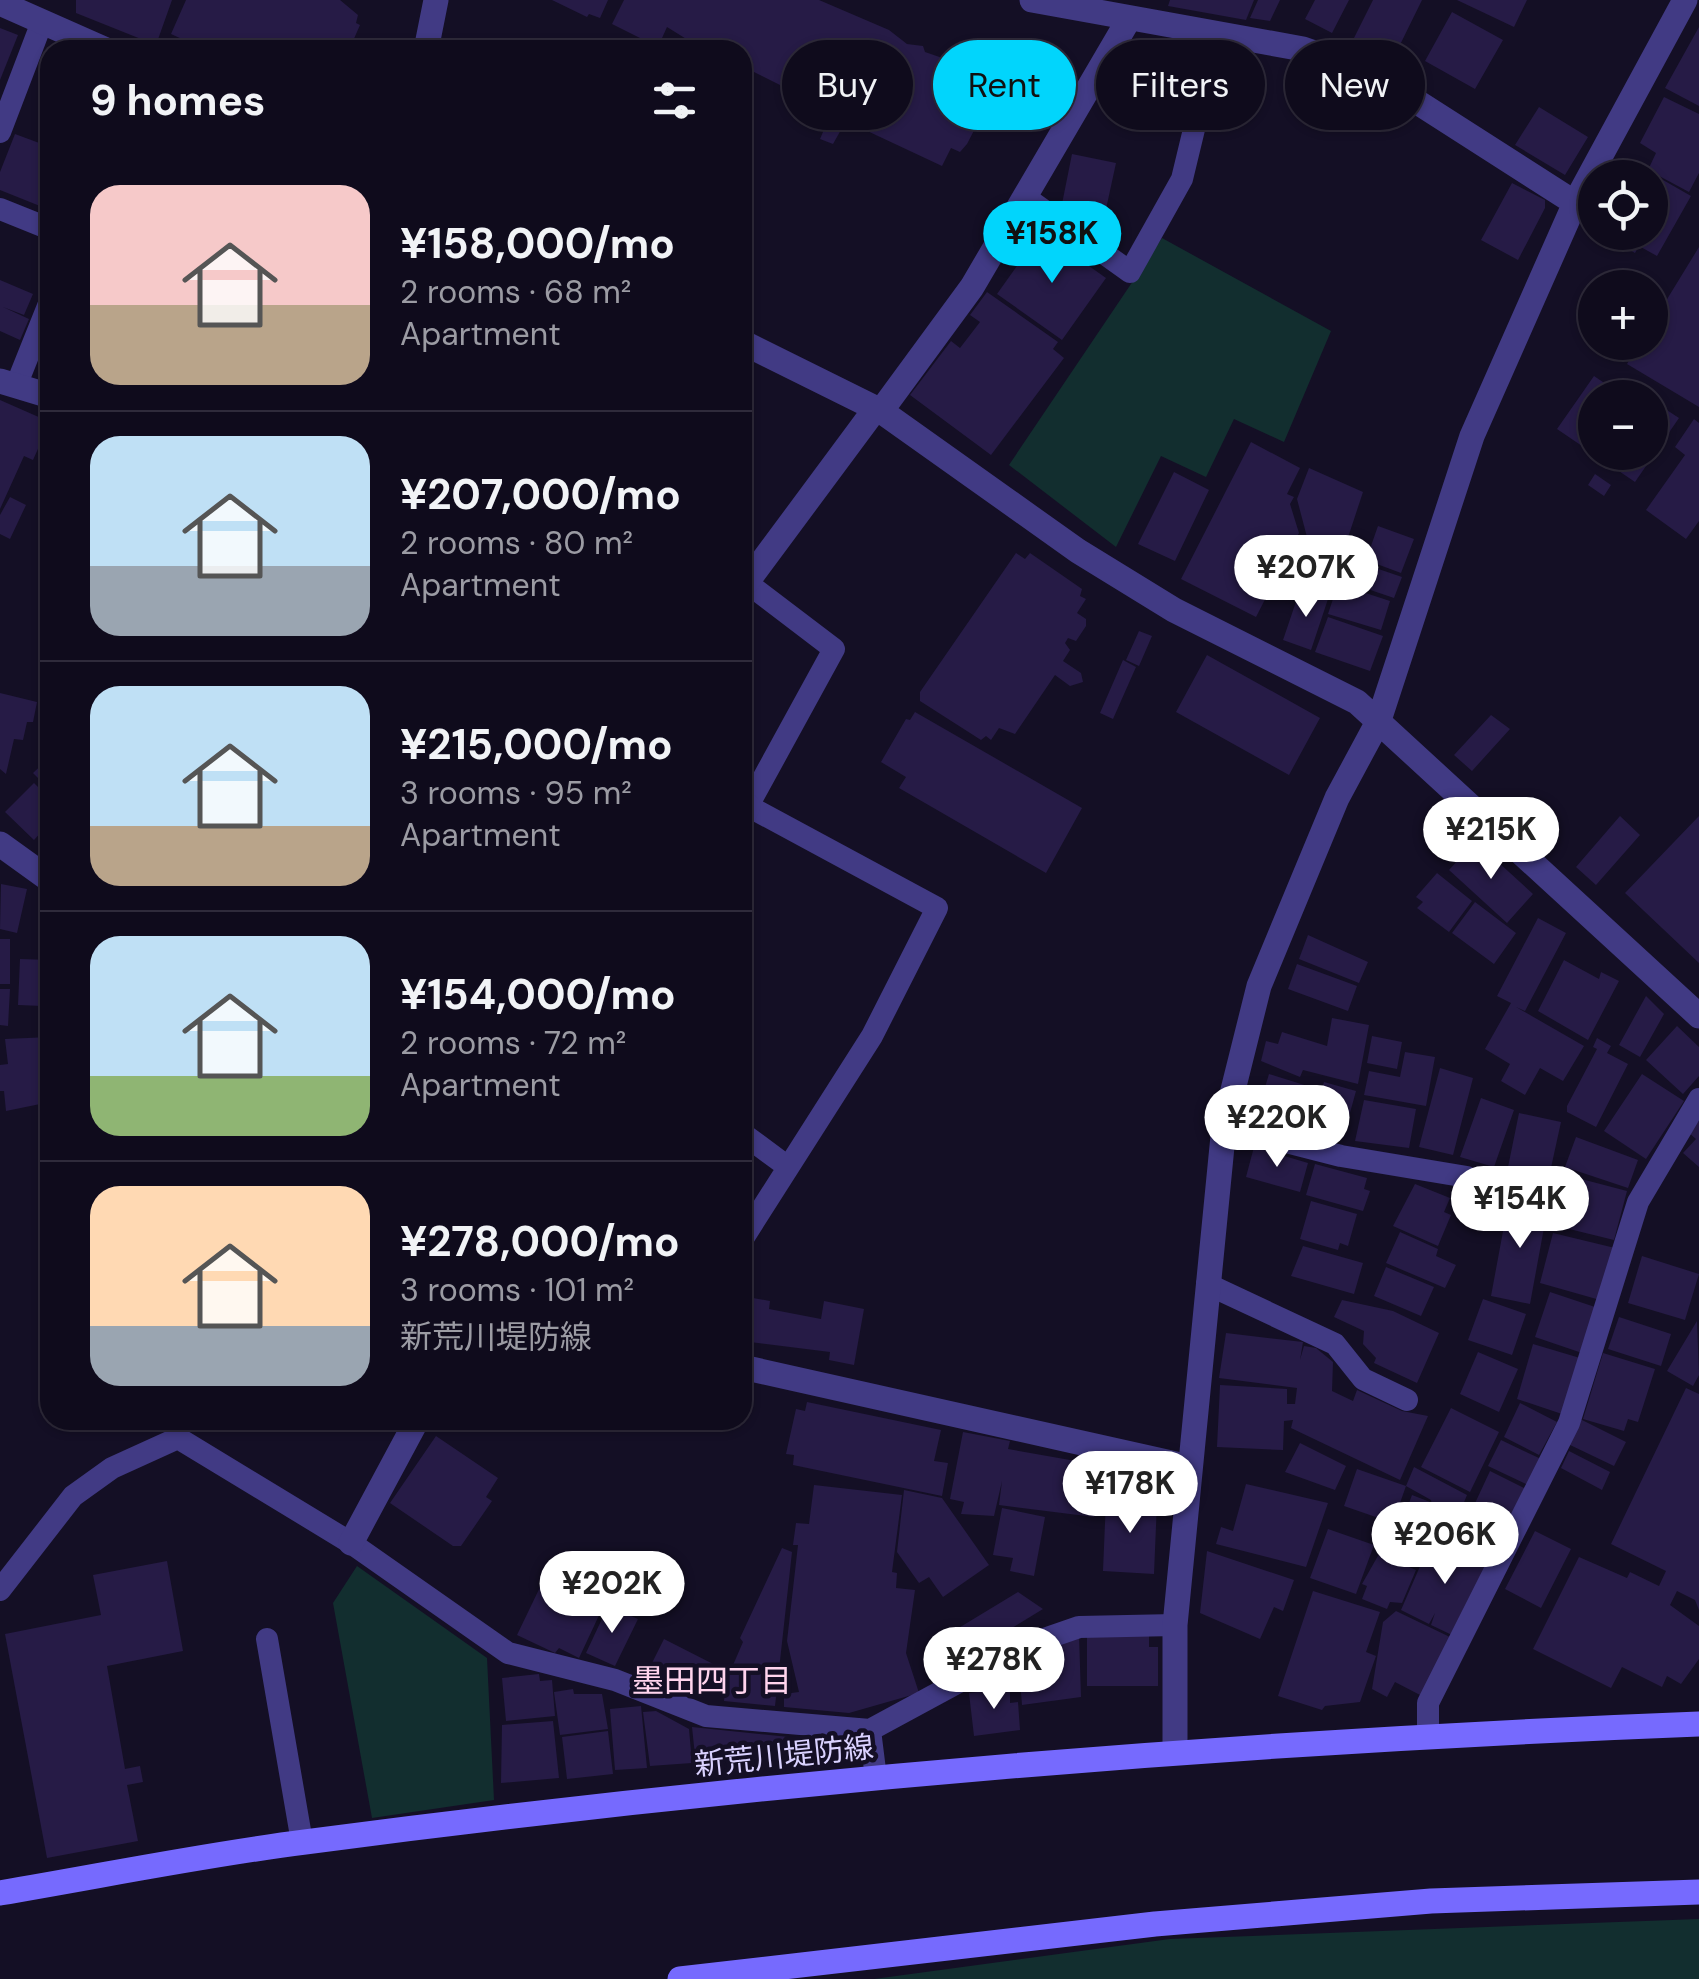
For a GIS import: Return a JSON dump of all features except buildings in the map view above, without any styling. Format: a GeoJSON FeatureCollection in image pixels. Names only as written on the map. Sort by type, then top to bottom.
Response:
{"type":"FeatureCollection","features":[{"type":"Feature","properties":{"kind":"main road","name":"新荒川堤防線"},"geometry":{"type":"LineString","coordinates":[[0,1893],[302,1842],[876,1778],[1175,1751],[1699,1724]]}},
{"type":"Feature","properties":{"kind":"main road"},"geometry":{"type":"LineString","coordinates":[[680,1979],[1194,1921],[1431,1901],[1699,1892]]}},
{"type":"Feature","properties":{"kind":"street"},"geometry":{"type":"LineString","coordinates":[[428,40],[436,0]]}},
{"type":"Feature","properties":{"kind":"street"},"geometry":{"type":"LineString","coordinates":[[1032,0],[1303,49],[1372,73],[1576,203]]}},
{"type":"Feature","properties":{"kind":"street"},"geometry":{"type":"LineString","coordinates":[[1175,1751],[1175,1625],[1224,1126],[1259,986],[1337,798],[1379,720],[1472,436],[1576,203],[1685,0]]}},
{"type":"Feature","properties":{"kind":"street"},"geometry":{"type":"LineString","coordinates":[[0,3],[83,40]]}},
{"type":"Feature","properties":{"kind":"street"},"geometry":{"type":"LineString","coordinates":[[752,572],[972,287],[1129,19]]}},
{"type":"Feature","properties":{"kind":"street"},"geometry":{"type":"LineString","coordinates":[[752,347],[878,409],[1078,551],[1174,610],[1357,702],[1699,1016]]}},
{"type":"Feature","properties":{"kind":"street"},"geometry":{"type":"LineString","coordinates":[[8,384],[40,393]]}},
{"type":"Feature","properties":{"kind":"street"},"geometry":{"type":"LineString","coordinates":[[0,844],[40,873]]}},
{"type":"Feature","properties":{"kind":"street"},"geometry":{"type":"LineString","coordinates":[[752,1369],[1189,1467]]}},
{"type":"Feature","properties":{"kind":"street"},"geometry":{"type":"LineString","coordinates":[[351,1543],[411,1430]]}},
{"type":"Feature","properties":{"kind":"lane"},"geometry":{"type":"LineString","coordinates":[[0,132],[42,22]]}},
{"type":"Feature","properties":{"kind":"lane"},"geometry":{"type":"LineString","coordinates":[[1025,197],[1130,272],[1182,180],[1217,34]]}},
{"type":"Feature","properties":{"kind":"lane"},"geometry":{"type":"LineString","coordinates":[[0,209],[40,224]]}},
{"type":"Feature","properties":{"kind":"lane"},"geometry":{"type":"LineString","coordinates":[[8,384],[40,321]]}},
{"type":"Feature","properties":{"kind":"lane"},"geometry":{"type":"LineString","coordinates":[[752,586],[834,649],[752,799]]}},
{"type":"Feature","properties":{"kind":"lane"},"geometry":{"type":"LineString","coordinates":[[752,816],[937,908],[872,1036],[752,1224]]}},
{"type":"Feature","properties":{"kind":"lane"},"geometry":{"type":"LineString","coordinates":[[1428,1735],[1428,1702],[1570,1423],[1638,1202],[1699,1099]]}},
{"type":"Feature","properties":{"kind":"lane"},"geometry":{"type":"LineString","coordinates":[[1224,1126],[1341,1156],[1467,1177]]}},
{"type":"Feature","properties":{"kind":"lane"},"geometry":{"type":"LineString","coordinates":[[752,1141],[788,1168]]}},
{"type":"Feature","properties":{"kind":"lane"},"geometry":{"type":"LineString","coordinates":[[1207,1284],[1320,1335],[1335,1344],[1363,1379],[1407,1400]]}},
{"type":"Feature","properties":{"kind":"lane"},"geometry":{"type":"LineString","coordinates":[[0,1590],[73,1496],[172,1430]]}},
{"type":"Feature","properties":{"kind":"lane"},"geometry":{"type":"LineString","coordinates":[[176,1430],[351,1543],[508,1653],[615,1680],[706,1716],[870,1730],[1044,1639],[1080,1627],[1175,1625]]}},
{"type":"Feature","properties":{"kind":"lane"},"geometry":{"type":"LineString","coordinates":[[267,1639],[302,1842]]}},
{"type":"Feature","properties":{"kind":"lane"},"geometry":{"type":"LineString","coordinates":[[870,1730],[876,1778]]}},
{"type":"Feature","properties":{"kind":"green space"},"geometry":{"type":"Polygon","coordinates":[[[1162,238],[1331,331],[1284,442],[1234,419],[1206,477],[1161,456],[1116,547],[1009,465],[1162,238]]]}},
{"type":"Feature","properties":{"kind":"green space"},"geometry":{"type":"Polygon","coordinates":[[[357,1566],[487,1658],[494,1800],[372,1818],[333,1603],[357,1566]]]}},
{"type":"Feature","properties":{"kind":"green space"},"geometry":{"type":"Polygon","coordinates":[[[1699,1919],[1699,1979],[874,1979],[1170,1939],[1699,1919]]]}},
{"type":"Feature","properties":{"kind":"district","name":"墨田四丁目"},"geometry":{"type":"Point","coordinates":[712,1681]}}]}
